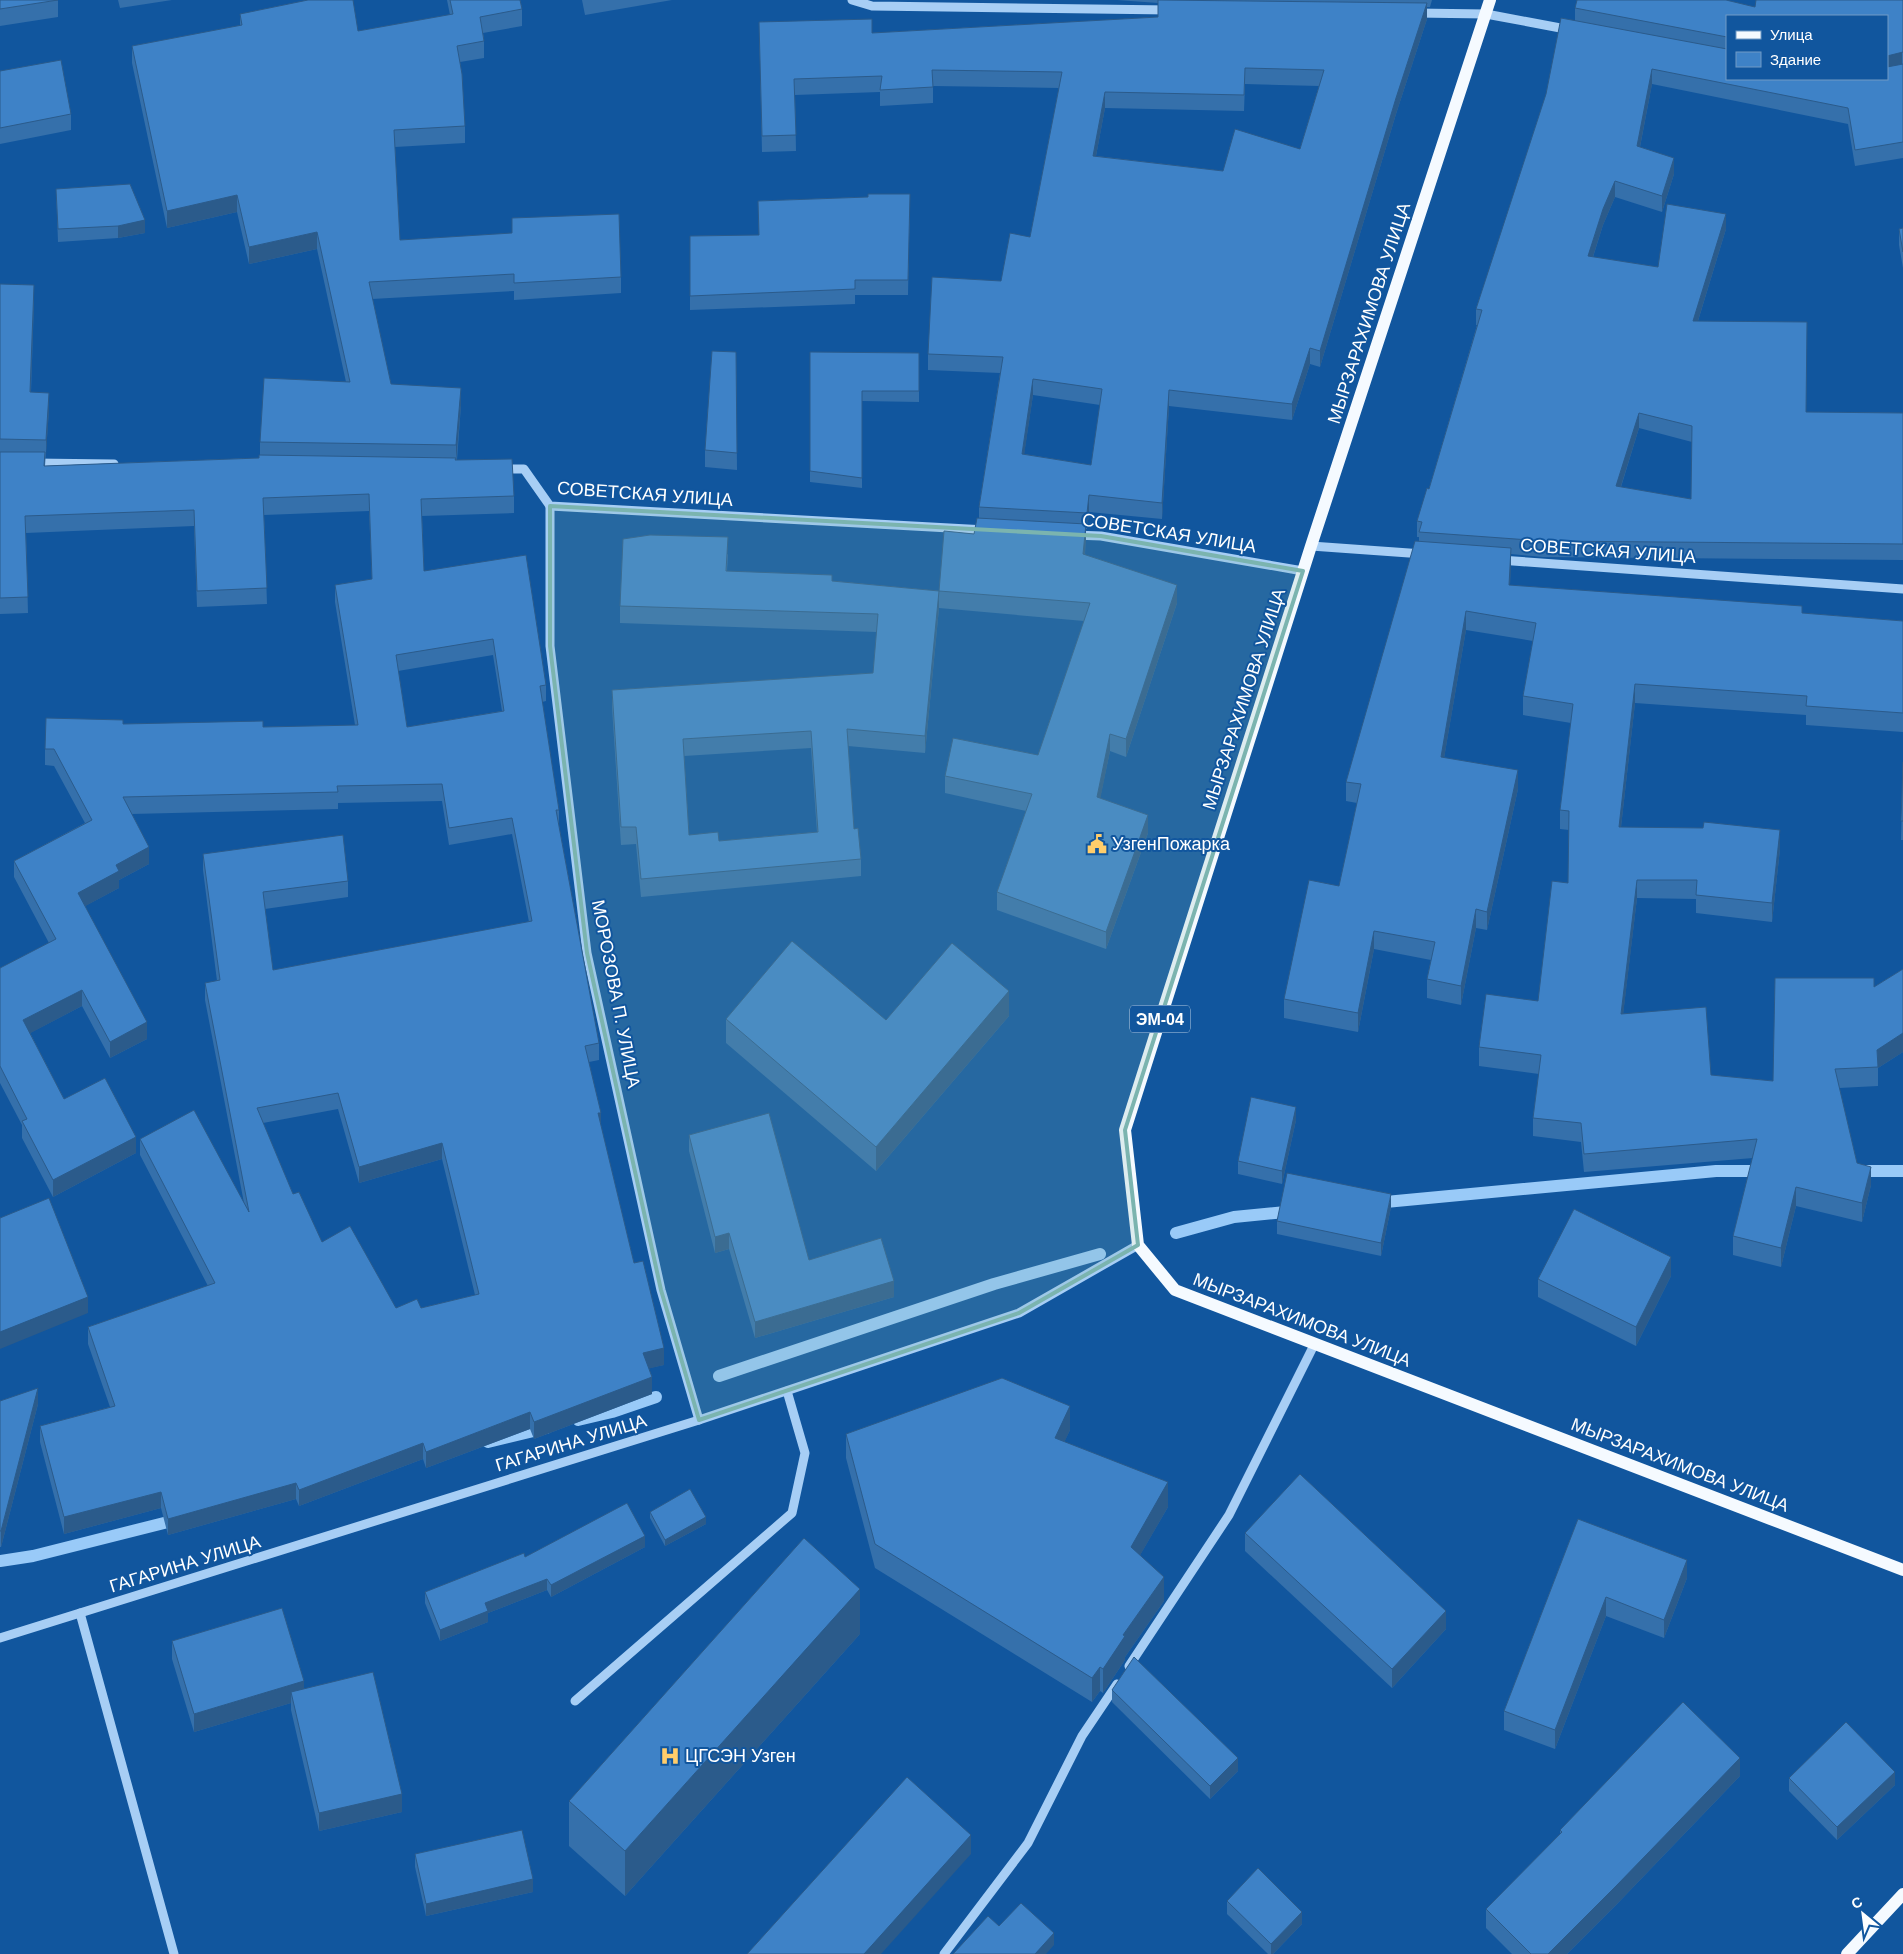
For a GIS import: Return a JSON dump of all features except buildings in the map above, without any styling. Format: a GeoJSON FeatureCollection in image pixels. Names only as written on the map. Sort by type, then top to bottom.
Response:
{"type":"FeatureCollection","features":[{"type":"Feature","properties":{"kind":"main road","name":"МЫРЗАРАХИМОВА УЛИЦА"},"geometry":{"type":"LineString","coordinates":[[1490,0],[1311,546],[1125,1130],[1138,1245],[1175,1290],[1903,1570]]}},
{"type":"Feature","properties":{"kind":"main road"},"geometry":{"type":"LineString","coordinates":[[1847,1954],[1903,1894]]}},
{"type":"Feature","properties":{"kind":"street"},"geometry":{"type":"LineString","coordinates":[[852,0],[872,6],[1179,10]]}},
{"type":"Feature","properties":{"kind":"street"},"geometry":{"type":"LineString","coordinates":[[1406,13],[1486,14],[1582,32]]}},
{"type":"Feature","properties":{"kind":"street"},"geometry":{"type":"LineString","coordinates":[[20,463],[128,464]]}},
{"type":"Feature","properties":{"kind":"street","name":"СОВЕТСКАЯ УЛИЦА"},"geometry":{"type":"LineString","coordinates":[[494,469],[524,469],[550,506],[992,530]]}},
{"type":"Feature","properties":{"kind":"street","name":"МОРОЗОВА П. УЛИЦА"},"geometry":{"type":"LineString","coordinates":[[550,506],[550,646],[588,953],[662,1290],[699,1420]]}},
{"type":"Feature","properties":{"kind":"street","name":"СОВЕТСКАЯ УЛИЦА"},"geometry":{"type":"LineString","coordinates":[[1061,534],[1101,536],[1303,571]]}},
{"type":"Feature","properties":{"kind":"street"},"geometry":{"type":"LineString","coordinates":[[1311,546],[1429,554]]}},
{"type":"Feature","properties":{"kind":"street","name":"СОВЕТСКАЯ УЛИЦА"},"geometry":{"type":"LineString","coordinates":[[1488,559],[1903,589]]}},
{"type":"Feature","properties":{"kind":"street","name":"ГАГАРИНА УЛИЦА"},"geometry":{"type":"LineString","coordinates":[[0,1638],[699,1420],[1019,1314],[1138,1245]]}},
{"type":"Feature","properties":{"kind":"street"},"geometry":{"type":"LineString","coordinates":[[944,1954],[1028,1843],[1082,1736],[1229,1515],[1315,1343]]}},
{"type":"Feature","properties":{"kind":"street"},"geometry":{"type":"LineString","coordinates":[[575,1701],[792,1513],[805,1453],[787,1391]]}},
{"type":"Feature","properties":{"kind":"street"},"geometry":{"type":"LineString","coordinates":[[80,1613],[174,1954]]}},
{"type":"Feature","properties":{"kind":"highlighted area"},"geometry":{"type":"Polygon","coordinates":[[[550,506],[1101,536],[1303,571],[1125,1130],[1138,1245],[1019,1313],[699,1420],[661,1290],[587,953],[550,646],[550,506]]]}},
{"type":"Feature","properties":{"kind":"waterway"},"geometry":{"type":"LineString","coordinates":[[1375,1203],[1716,1171],[1766,1171]]}},
{"type":"Feature","properties":{"kind":"waterway"},"geometry":{"type":"LineString","coordinates":[[1854,1171],[1903,1171]]}},
{"type":"Feature","properties":{"kind":"waterway"},"geometry":{"type":"LineString","coordinates":[[1176,1233],[1234,1217],[1296,1211]]}},
{"type":"Feature","properties":{"kind":"waterway"},"geometry":{"type":"LineString","coordinates":[[719,1376],[994,1284],[1100,1254]]}},
{"type":"Feature","properties":{"kind":"waterway"},"geometry":{"type":"LineString","coordinates":[[578,1420],[612,1412],[656,1397]]}},
{"type":"Feature","properties":{"kind":"waterway"},"geometry":{"type":"LineString","coordinates":[[488,1442],[546,1428]]}},
{"type":"Feature","properties":{"kind":"waterway"},"geometry":{"type":"LineString","coordinates":[[0,1561],[33,1556],[180,1519]]}},
{"type":"Feature","properties":{"kind":"place","name":"УзгенПожарка"},"geometry":{"type":"Point","coordinates":[1097,844]}},
{"type":"Feature","properties":{"kind":"place","name":"ЦГСЭН Узген"},"geometry":{"type":"Point","coordinates":[670,1756]}}]}
